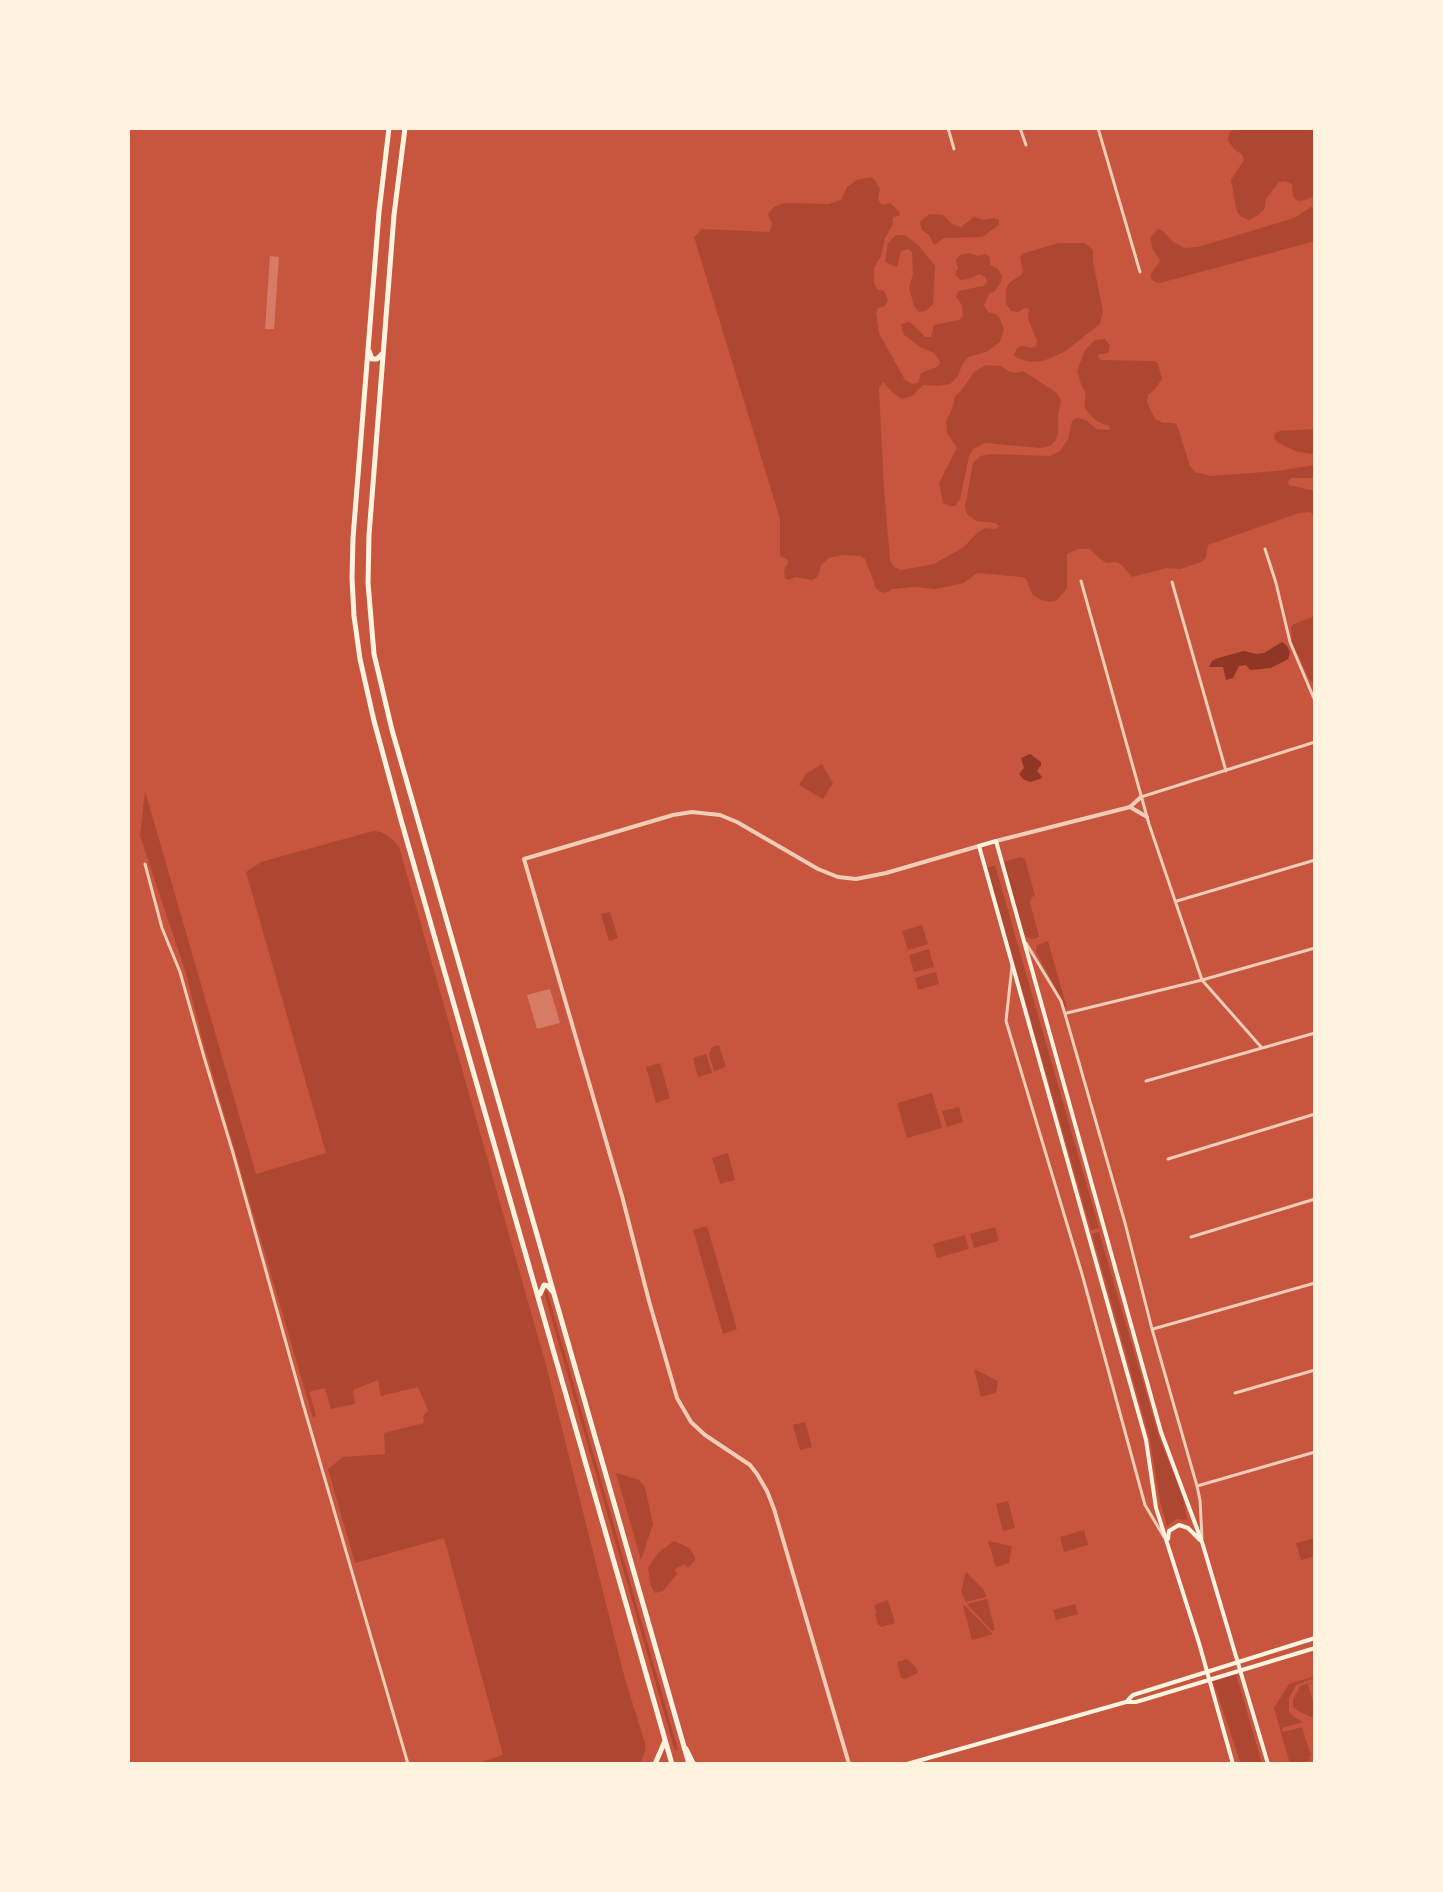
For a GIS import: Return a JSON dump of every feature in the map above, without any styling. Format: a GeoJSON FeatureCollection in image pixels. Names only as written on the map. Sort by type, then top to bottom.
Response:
{"type":"FeatureCollection","features":[{"type":"Feature","properties":{"kind":"main road"},"geometry":{"type":"LineString","coordinates":[[389,128],[379,212],[352,578],[354,616],[366,688],[401,820],[672,1764]]}},
{"type":"Feature","properties":{"kind":"main road"},"geometry":{"type":"LineString","coordinates":[[405,128],[394,215],[369,535],[368,583],[374,654],[392,730],[683,1744],[692,1764]]}},
{"type":"Feature","properties":{"kind":"main road"},"geometry":{"type":"LineString","coordinates":[[368,350],[372,359],[383,353]]}},
{"type":"Feature","properties":{"kind":"main road"},"geometry":{"type":"LineString","coordinates":[[1233,1764],[1156,1508],[1146,1440],[979,846],[996,841],[1161,1432],[1202,1542],[1268,1764]]}},
{"type":"Feature","properties":{"kind":"main road"},"geometry":{"type":"LineString","coordinates":[[539,1297],[544,1285],[554,1293]]}},
{"type":"Feature","properties":{"kind":"main road"},"geometry":{"type":"LineString","coordinates":[[1169,1544],[1169,1531],[1179,1525],[1188,1528],[1202,1542]]}},
{"type":"Feature","properties":{"kind":"main road"},"geometry":{"type":"LineString","coordinates":[[1126,1702],[1133,1695],[1315,1638]]}},
{"type":"Feature","properties":{"kind":"main road"},"geometry":{"type":"LineString","coordinates":[[907,1764],[1126,1702],[1136,1702],[1315,1648]]}},
{"type":"Feature","properties":{"kind":"main road"},"geometry":{"type":"LineString","coordinates":[[655,1764],[665,1740]]}},
{"type":"Feature","properties":{"kind":"street"},"geometry":{"type":"LineString","coordinates":[[948,128],[954,149]]}},
{"type":"Feature","properties":{"kind":"street"},"geometry":{"type":"LineString","coordinates":[[1020,128],[1026,145]]}},
{"type":"Feature","properties":{"kind":"street"},"geometry":{"type":"LineString","coordinates":[[1098,128],[1140,272]]}},
{"type":"Feature","properties":{"kind":"street"},"geometry":{"type":"LineString","coordinates":[[1265,549],[1290,642],[1315,701]]}},
{"type":"Feature","properties":{"kind":"street"},"geometry":{"type":"LineString","coordinates":[[1081,581],[1147,817],[1202,980],[1262,1048]]}},
{"type":"Feature","properties":{"kind":"street"},"geometry":{"type":"LineString","coordinates":[[1172,582],[1226,771]]}},
{"type":"Feature","properties":{"kind":"street"},"geometry":{"type":"LineString","coordinates":[[996,841],[1130,807],[1141,797],[1315,742]]}},
{"type":"Feature","properties":{"kind":"street"},"geometry":{"type":"LineString","coordinates":[[1130,807],[1147,817]]}},
{"type":"Feature","properties":{"kind":"street"},"geometry":{"type":"LineString","coordinates":[[849,1764],[767,1491],[750,1465],[691,1422],[677,1398],[524,859],[692,812],[720,815],[737,822],[818,869],[846,878],[886,873],[979,846]]}},
{"type":"Feature","properties":{"kind":"street"},"geometry":{"type":"LineString","coordinates":[[1175,902],[1315,860]]}},
{"type":"Feature","properties":{"kind":"street"},"geometry":{"type":"LineString","coordinates":[[145,864],[233,1153],[408,1764]]}},
{"type":"Feature","properties":{"kind":"street"},"geometry":{"type":"LineString","coordinates":[[1022,939],[1033,952],[1061,1001],[1065,1014],[1197,1486],[1202,1542]]}},
{"type":"Feature","properties":{"kind":"street"},"geometry":{"type":"LineString","coordinates":[[1065,1014],[1315,948]]}},
{"type":"Feature","properties":{"kind":"street"},"geometry":{"type":"LineString","coordinates":[[1012,963],[1006,1021],[1082,1274],[1145,1505],[1169,1544]]}},
{"type":"Feature","properties":{"kind":"street"},"geometry":{"type":"LineString","coordinates":[[1146,1081],[1315,1033]]}},
{"type":"Feature","properties":{"kind":"street"},"geometry":{"type":"LineString","coordinates":[[1168,1159],[1315,1114]]}},
{"type":"Feature","properties":{"kind":"street"},"geometry":{"type":"LineString","coordinates":[[1191,1237],[1315,1199]]}},
{"type":"Feature","properties":{"kind":"street"},"geometry":{"type":"LineString","coordinates":[[1152,1329],[1315,1283]]}},
{"type":"Feature","properties":{"kind":"street"},"geometry":{"type":"LineString","coordinates":[[1235,1393],[1315,1370]]}},
{"type":"Feature","properties":{"kind":"street"},"geometry":{"type":"LineString","coordinates":[[1197,1486],[1315,1452]]}},
{"type":"Feature","properties":{"kind":"shaded area"},"geometry":{"type":"Polygon","coordinates":[[[1315,128],[1315,196],[1298,201],[1293,197],[1292,184],[1279,182],[1258,215],[1249,220],[1241,217],[1237,212],[1231,180],[1244,160],[1228,141],[1229,133],[1233,130],[1315,128]]]}},
{"type":"Feature","properties":{"kind":"shaded area"},"geometry":{"type":"Polygon","coordinates":[[[871,177],[880,189],[880,203],[890,203],[900,212],[899,216],[893,217],[893,224],[874,268],[874,283],[877,289],[884,291],[888,300],[876,313],[879,333],[905,380],[918,383],[921,373],[939,366],[940,362],[934,353],[903,334],[901,324],[909,322],[925,337],[931,337],[934,325],[959,320],[963,316],[962,305],[956,297],[958,291],[983,286],[987,282],[980,274],[960,280],[955,274],[958,268],[956,260],[960,255],[986,254],[990,265],[998,269],[1002,276],[984,305],[988,312],[1000,319],[1004,329],[1000,342],[986,352],[968,357],[950,384],[923,385],[912,396],[902,399],[883,382],[879,388],[884,490],[890,560],[894,567],[901,570],[934,564],[964,547],[985,528],[999,527],[996,523],[976,521],[967,514],[965,507],[973,463],[980,456],[1050,456],[1060,451],[1076,418],[1086,420],[1097,429],[1110,429],[1098,422],[1084,406],[1086,394],[1077,371],[1085,350],[1095,340],[1105,339],[1110,346],[1108,353],[1099,354],[1101,360],[1154,361],[1158,364],[1162,379],[1148,395],[1147,402],[1155,419],[1177,425],[1190,466],[1195,472],[1210,476],[1315,465],[1315,478],[1291,478],[1288,481],[1289,485],[1315,491],[1315,516],[1310,512],[1299,513],[1208,545],[1206,558],[1201,562],[1132,577],[1122,565],[1107,563],[1090,549],[1078,549],[1067,554],[1067,588],[1057,600],[1050,602],[1032,594],[1026,579],[1022,577],[977,573],[964,583],[936,589],[892,589],[885,593],[876,588],[861,556],[829,558],[812,580],[785,578],[788,560],[780,556],[780,519],[694,237],[702,229],[769,232],[772,223],[768,214],[774,207],[784,203],[828,204],[841,200],[847,187],[857,180],[871,177]]]}},
{"type":"Feature","properties":{"kind":"shaded area"},"geometry":{"type":"Polygon","coordinates":[[[1311,207],[1315,208],[1315,241],[1160,283],[1151,279],[1160,261],[1150,238],[1158,229],[1184,248],[1198,247],[1294,218],[1311,207]]]}},
{"type":"Feature","properties":{"kind":"shaded area"},"geometry":{"type":"Polygon","coordinates":[[[929,214],[943,215],[952,224],[961,227],[974,217],[985,220],[994,218],[999,220],[999,225],[982,237],[944,238],[934,245],[922,230],[920,222],[929,214]]]}},
{"type":"Feature","properties":{"kind":"shaded area"},"geometry":{"type":"Polygon","coordinates":[[[896,235],[905,235],[918,245],[935,266],[933,304],[926,311],[919,312],[914,306],[909,288],[913,274],[912,252],[908,249],[901,251],[897,267],[885,262],[888,243],[896,235]]]}},
{"type":"Feature","properties":{"kind":"shaded area"},"geometry":{"type":"Polygon","coordinates":[[[1058,243],[1085,243],[1093,250],[1103,311],[1100,324],[1064,352],[1043,361],[1030,362],[1014,355],[1017,348],[1036,346],[1028,319],[1029,309],[1011,311],[1006,304],[1006,289],[1023,272],[1022,254],[1058,243]]]}},
{"type":"Feature","properties":{"kind":"shaded area"},"geometry":{"type":"Polygon","coordinates":[[[986,365],[1001,366],[1016,373],[1023,371],[1057,393],[1061,401],[1058,433],[1050,446],[1040,448],[985,443],[974,448],[969,456],[960,499],[955,506],[950,506],[943,503],[939,483],[957,448],[947,433],[946,422],[955,396],[974,372],[986,365]]]}},
{"type":"Feature","properties":{"kind":"shaded area"},"geometry":{"type":"Polygon","coordinates":[[[1315,429],[1315,454],[1298,452],[1274,438],[1275,433],[1280,431],[1315,429]]]}},
{"type":"Feature","properties":{"kind":"shaded area"},"geometry":{"type":"Polygon","coordinates":[[[1315,616],[1314,684],[1292,642],[1291,627],[1315,616]]]}},
{"type":"Feature","properties":{"kind":"shaded area"},"geometry":{"type":"Polygon","coordinates":[[[1282,642],[1290,652],[1288,659],[1271,668],[1250,670],[1246,665],[1239,666],[1233,678],[1226,680],[1223,667],[1209,667],[1218,658],[1244,651],[1264,653],[1282,642]]]}},
{"type":"Feature","properties":{"kind":"shaded area"},"geometry":{"type":"Polygon","coordinates":[[[1030,754],[1041,762],[1037,771],[1042,777],[1030,782],[1019,774],[1024,768],[1021,758],[1030,754]]]}},
{"type":"Feature","properties":{"kind":"shaded area"},"geometry":{"type":"Polygon","coordinates":[[[822,764],[833,783],[823,799],[799,785],[806,774],[822,764]]]}},
{"type":"Feature","properties":{"kind":"shaded area"},"geometry":{"type":"Polygon","coordinates":[[[145,791],[256,1174],[326,1153],[246,872],[261,862],[373,831],[381,832],[399,847],[546,1365],[625,1679],[645,1743],[640,1764],[476,1764],[503,1755],[444,1538],[355,1563],[328,1469],[343,1457],[385,1454],[384,1433],[424,1423],[423,1416],[428,1411],[418,1387],[381,1396],[378,1380],[353,1390],[355,1404],[331,1409],[325,1388],[309,1392],[316,1415],[313,1418],[185,970],[140,836],[145,791]]]}},
{"type":"Feature","properties":{"kind":"shaded area"},"geometry":{"type":"Polygon","coordinates":[[[1021,857],[1025,859],[1035,896],[1030,902],[1039,937],[1034,939],[1023,933],[1003,862],[1021,857]]]}},
{"type":"Feature","properties":{"kind":"shaded area"},"geometry":{"type":"Polygon","coordinates":[[[995,865],[1099,1228],[1091,1230],[987,868],[995,865]]]}},
{"type":"Feature","properties":{"kind":"shaded area"},"geometry":{"type":"Polygon","coordinates":[[[610,912],[618,938],[609,941],[601,914],[610,912]]]}},
{"type":"Feature","properties":{"kind":"shaded area"},"geometry":{"type":"Polygon","coordinates":[[[922,925],[928,944],[908,950],[902,931],[922,925]]]}},
{"type":"Feature","properties":{"kind":"shaded area"},"geometry":{"type":"Polygon","coordinates":[[[1048,941],[1067,1008],[1036,952],[1037,945],[1048,941]]]}},
{"type":"Feature","properties":{"kind":"shaded area"},"geometry":{"type":"Polygon","coordinates":[[[929,949],[934,967],[914,972],[909,955],[929,949]]]}},
{"type":"Feature","properties":{"kind":"shaded area"},"geometry":{"type":"Polygon","coordinates":[[[936,972],[939,984],[918,990],[915,978],[936,972]]]}},
{"type":"Feature","properties":{"kind":"shaded area"},"geometry":{"type":"Polygon","coordinates":[[[719,1045],[726,1067],[714,1071],[709,1054],[711,1048],[719,1045]]]}},
{"type":"Feature","properties":{"kind":"shaded area"},"geometry":{"type":"Polygon","coordinates":[[[706,1054],[712,1073],[698,1077],[693,1058],[706,1054]]]}},
{"type":"Feature","properties":{"kind":"shaded area"},"geometry":{"type":"Polygon","coordinates":[[[660,1063],[670,1098],[656,1103],[646,1067],[660,1063]]]}},
{"type":"Feature","properties":{"kind":"shaded area"},"geometry":{"type":"Polygon","coordinates":[[[932,1093],[942,1128],[907,1138],[897,1103],[932,1093]]]}},
{"type":"Feature","properties":{"kind":"shaded area"},"geometry":{"type":"Polygon","coordinates":[[[959,1107],[963,1122],[947,1127],[942,1111],[959,1107]]]}},
{"type":"Feature","properties":{"kind":"shaded area"},"geometry":{"type":"Polygon","coordinates":[[[728,1153],[735,1180],[720,1184],[712,1158],[728,1153]]]}},
{"type":"Feature","properties":{"kind":"shaded area"},"geometry":{"type":"Polygon","coordinates":[[[707,1226],[737,1329],[723,1334],[693,1230],[707,1226]]]}},
{"type":"Feature","properties":{"kind":"shaded area"},"geometry":{"type":"Polygon","coordinates":[[[995,1227],[999,1241],[974,1248],[970,1234],[995,1227]]]}},
{"type":"Feature","properties":{"kind":"shaded area"},"geometry":{"type":"Polygon","coordinates":[[[1099,1232],[1159,1437],[1183,1497],[1187,1520],[1176,1519],[1167,1526],[1150,1440],[1092,1234],[1099,1232]]]}},
{"type":"Feature","properties":{"kind":"shaded area"},"geometry":{"type":"Polygon","coordinates":[[[965,1235],[969,1249],[937,1258],[933,1244],[965,1235]]]}},
{"type":"Feature","properties":{"kind":"shaded area"},"geometry":{"type":"Polygon","coordinates":[[[547,1291],[678,1750],[675,1751],[544,1292],[547,1291]]]}},
{"type":"Feature","properties":{"kind":"shaded area"},"geometry":{"type":"Polygon","coordinates":[[[974,1369],[998,1381],[996,1393],[981,1397],[974,1369]]]}},
{"type":"Feature","properties":{"kind":"shaded area"},"geometry":{"type":"Polygon","coordinates":[[[805,1422],[812,1447],[800,1450],[793,1425],[805,1422]]]}},
{"type":"Feature","properties":{"kind":"shaded area"},"geometry":{"type":"Polygon","coordinates":[[[616,1473],[639,1480],[645,1487],[653,1524],[641,1560],[616,1473]]]}},
{"type":"Feature","properties":{"kind":"shaded area"},"geometry":{"type":"Polygon","coordinates":[[[1008,1501],[1015,1528],[1003,1531],[996,1504],[1008,1501]]]}},
{"type":"Feature","properties":{"kind":"shaded area"},"geometry":{"type":"Polygon","coordinates":[[[1084,1530],[1088,1545],[1064,1552],[1060,1537],[1084,1530]]]}},
{"type":"Feature","properties":{"kind":"shaded area"},"geometry":{"type":"Polygon","coordinates":[[[1315,1538],[1315,1556],[1301,1560],[1296,1543],[1315,1538]]]}},
{"type":"Feature","properties":{"kind":"shaded area"},"geometry":{"type":"Polygon","coordinates":[[[674,1541],[689,1548],[695,1560],[688,1568],[685,1564],[675,1569],[677,1574],[663,1591],[655,1593],[648,1568],[658,1553],[674,1541]]]}},
{"type":"Feature","properties":{"kind":"shaded area"},"geometry":{"type":"Polygon","coordinates":[[[988,1541],[1012,1546],[1009,1563],[996,1567],[988,1541]]]}},
{"type":"Feature","properties":{"kind":"shaded area"},"geometry":{"type":"Polygon","coordinates":[[[966,1572],[984,1590],[986,1597],[966,1602],[961,1591],[966,1572]]]}},
{"type":"Feature","properties":{"kind":"shaded area"},"geometry":{"type":"Polygon","coordinates":[[[987,1599],[995,1630],[992,1631],[967,1604],[987,1599]]]}},
{"type":"Feature","properties":{"kind":"shaded area"},"geometry":{"type":"Polygon","coordinates":[[[888,1600],[895,1623],[881,1627],[874,1605],[888,1600]]]}},
{"type":"Feature","properties":{"kind":"shaded area"},"geometry":{"type":"Polygon","coordinates":[[[1075,1604],[1078,1614],[1056,1620],[1053,1610],[1075,1604]]]}},
{"type":"Feature","properties":{"kind":"shaded area"},"geometry":{"type":"Polygon","coordinates":[[[964,1605],[993,1634],[972,1640],[964,1605]]]}},
{"type":"Feature","properties":{"kind":"shaded area"},"geometry":{"type":"Polygon","coordinates":[[[907,1659],[918,1673],[904,1679],[897,1662],[907,1659]]]}},
{"type":"Feature","properties":{"kind":"shaded area"},"geometry":{"type":"Polygon","coordinates":[[[1236,1674],[1262,1764],[1241,1764],[1213,1681],[1236,1674]]]}},
{"type":"Feature","properties":{"kind":"shaded area"},"geometry":{"type":"Polygon","coordinates":[[[1315,1676],[1296,1685],[1289,1698],[1289,1712],[1303,1722],[1282,1728],[1283,1732],[1302,1727],[1311,1756],[1303,1764],[1290,1764],[1274,1708],[1289,1684],[1315,1676]]]}},
{"type":"Feature","properties":{"kind":"shaded area"},"geometry":{"type":"Polygon","coordinates":[[[1315,1681],[1308,1684],[1315,1708],[1315,1716],[1311,1717],[1293,1707],[1293,1700],[1300,1686],[1315,1681]]]}},
{"type":"Feature","properties":{"kind":"building"},"geometry":{"type":"Polygon","coordinates":[[[270,256],[279,257],[274,329],[265,329],[270,256]]]}},
{"type":"Feature","properties":{"kind":"building"},"geometry":{"type":"Polygon","coordinates":[[[550,989],[560,1023],[537,1029],[527,995],[550,989]]]}}]}
